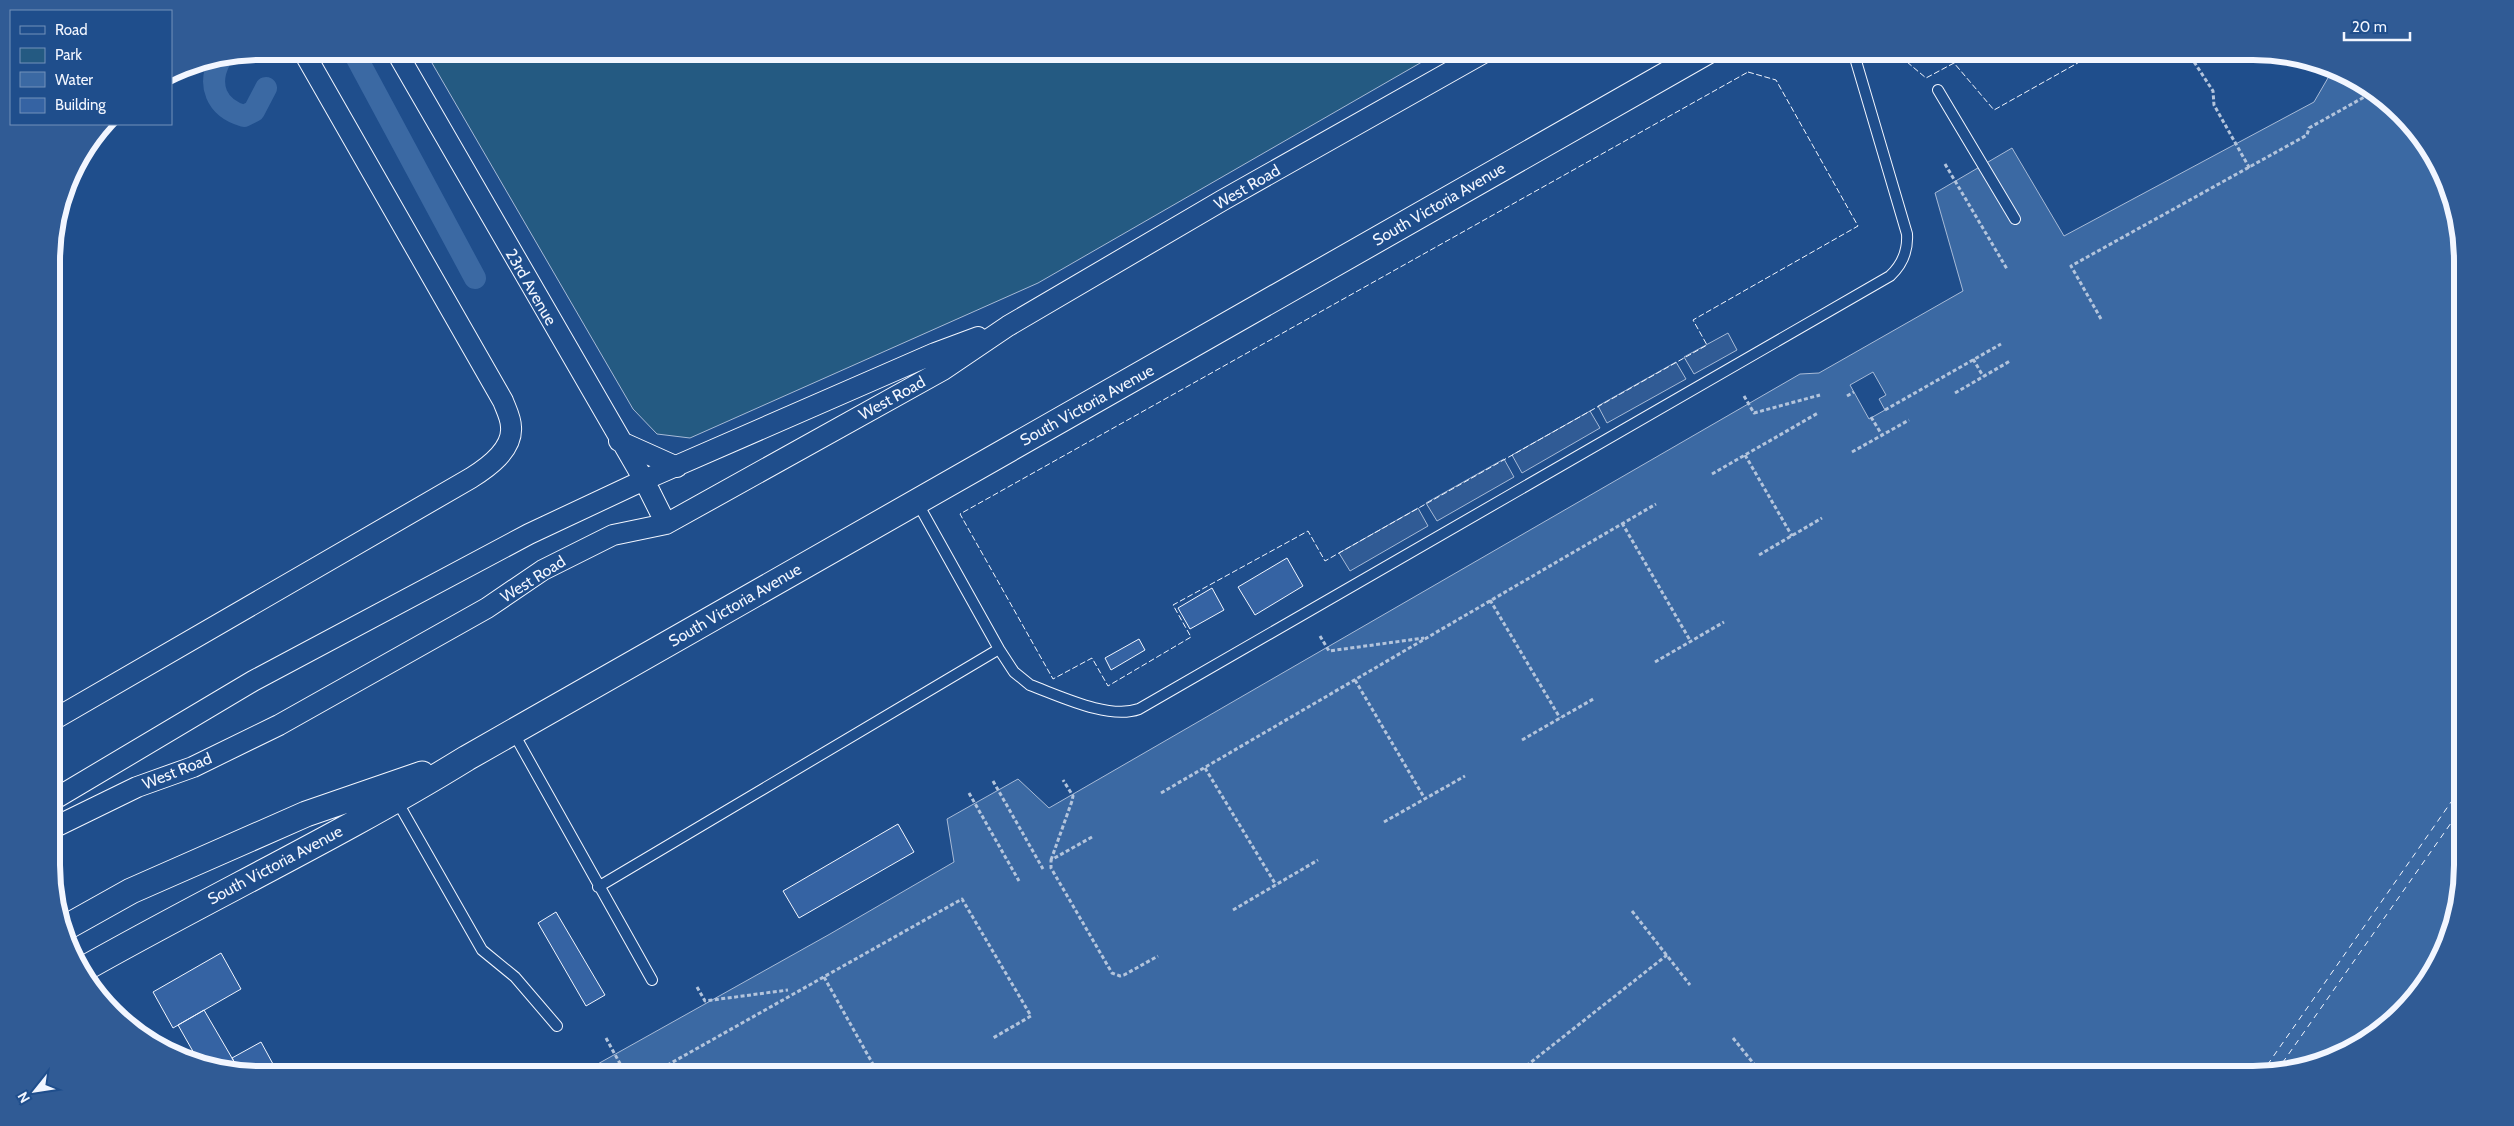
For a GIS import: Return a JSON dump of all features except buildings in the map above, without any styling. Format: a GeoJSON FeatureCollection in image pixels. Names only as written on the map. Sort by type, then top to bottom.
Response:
{"type":"FeatureCollection","features":[{"type":"Feature","properties":{"kind":"street"},"geometry":{"type":"LineString","coordinates":[[60,716],[489,467],[509,441],[512,428],[503,401],[308,60]]}},
{"type":"Feature","properties":{"kind":"street","name":"23rd Avenue"},"geometry":{"type":"LineString","coordinates":[[401,60],[619,441],[644,480],[666,524]]}},
{"type":"Feature","properties":{"kind":"street","name":"West Road"},"geometry":{"type":"LineString","coordinates":[[60,825],[137,787],[193,766],[279,725],[487,608],[543,570],[612,535],[666,524],[943,370],[1008,326],[1223,200],[1471,60]]}},
{"type":"Feature","properties":{"kind":"street","name":"South Victoria Avenue"},"geometry":{"type":"LineString","coordinates":[[88,967],[175,917],[397,801],[467,758],[916,501],[1692,60]]}},
{"type":"Feature","properties":{"kind":"street","name":"West Road"},"geometry":{"type":"LineString","coordinates":[[60,796],[253,681],[529,534],[644,480],[935,354],[1008,326]]}},
{"type":"Feature","properties":{"kind":"street"},"geometry":{"type":"LineString","coordinates":[[619,441],[677,466]]}},
{"type":"Feature","properties":{"kind":"street","name":"South Victoria Avenue"},"geometry":{"type":"LineString","coordinates":[[69,924],[131,891],[306,814],[467,758]]}},
{"type":"Feature","properties":{"kind":"lane"},"geometry":{"type":"LineString","coordinates":[[916,501],[1014,672],[1030,685],[1106,711],[1128,712],[1139,709],[1886,279],[1898,268],[1903,259],[1907,234],[1856,60]]}},
{"type":"Feature","properties":{"kind":"lane"},"geometry":{"type":"LineString","coordinates":[[1938,90],[2015,219]]}},
{"type":"Feature","properties":{"kind":"lane"},"geometry":{"type":"LineString","coordinates":[[598,887],[999,648]]}},
{"type":"Feature","properties":{"kind":"lane"},"geometry":{"type":"LineString","coordinates":[[513,732],[598,887],[652,980]]}},
{"type":"Feature","properties":{"kind":"lane"},"geometry":{"type":"LineString","coordinates":[[397,801],[482,950],[515,977],[557,1026]]}},
{"type":"Feature","properties":{"kind":"path"},"geometry":{"type":"LineString","coordinates":[[2193,60],[2213,91],[2214,105],[2250,168]]}},
{"type":"Feature","properties":{"kind":"path"},"geometry":{"type":"LineString","coordinates":[[2101,320],[2071,266],[2250,168],[2307,135],[2309,128],[2367,96]]}},
{"type":"Feature","properties":{"kind":"path"},"geometry":{"type":"LineString","coordinates":[[1945,164],[2007,269]]}},
{"type":"Feature","properties":{"kind":"path"},"geometry":{"type":"LineString","coordinates":[[1885,410],[2000,344]]}},
{"type":"Feature","properties":{"kind":"path"},"geometry":{"type":"LineString","coordinates":[[1973,359],[1983,376]]}},
{"type":"Feature","properties":{"kind":"path"},"geometry":{"type":"LineString","coordinates":[[1956,392],[2010,361]]}},
{"type":"Feature","properties":{"kind":"path"},"geometry":{"type":"LineString","coordinates":[[1847,396],[1854,392]]}},
{"type":"Feature","properties":{"kind":"path"},"geometry":{"type":"LineString","coordinates":[[1744,396],[1754,413],[1820,395]]}},
{"type":"Feature","properties":{"kind":"path"},"geometry":{"type":"LineString","coordinates":[[1712,474],[1818,413]]}},
{"type":"Feature","properties":{"kind":"path"},"geometry":{"type":"LineString","coordinates":[[1871,418],[1882,435]]}},
{"type":"Feature","properties":{"kind":"path"},"geometry":{"type":"LineString","coordinates":[[1852,452],[1909,420]]}},
{"type":"Feature","properties":{"kind":"path"},"geometry":{"type":"LineString","coordinates":[[1745,455],[1792,536]]}},
{"type":"Feature","properties":{"kind":"path"},"geometry":{"type":"LineString","coordinates":[[1161,793],[1656,504]]}},
{"type":"Feature","properties":{"kind":"path"},"geometry":{"type":"LineString","coordinates":[[1759,555],[1822,518]]}},
{"type":"Feature","properties":{"kind":"path"},"geometry":{"type":"LineString","coordinates":[[1622,523],[1691,642]]}},
{"type":"Feature","properties":{"kind":"path"},"geometry":{"type":"LineString","coordinates":[[1490,600],[1560,718]]}},
{"type":"Feature","properties":{"kind":"path"},"geometry":{"type":"LineString","coordinates":[[1655,662],[1724,622]]}},
{"type":"Feature","properties":{"kind":"path"},"geometry":{"type":"LineString","coordinates":[[1320,636],[1329,651],[1427,637]]}},
{"type":"Feature","properties":{"kind":"path"},"geometry":{"type":"LineString","coordinates":[[1355,680],[1424,799]]}},
{"type":"Feature","properties":{"kind":"path"},"geometry":{"type":"LineString","coordinates":[[1522,740],[1595,698]]}},
{"type":"Feature","properties":{"kind":"path"},"geometry":{"type":"LineString","coordinates":[[1205,768],[1276,885]]}},
{"type":"Feature","properties":{"kind":"path"},"geometry":{"type":"LineString","coordinates":[[1384,822],[1465,776]]}},
{"type":"Feature","properties":{"kind":"path"},"geometry":{"type":"LineString","coordinates":[[1063,780],[1072,796],[1072,801],[1051,868],[1112,973],[1120,976],[1124,975],[1158,956]]}},
{"type":"Feature","properties":{"kind":"path"},"geometry":{"type":"LineString","coordinates":[[993,781],[1043,869]]}},
{"type":"Feature","properties":{"kind":"path"},"geometry":{"type":"LineString","coordinates":[[969,793],[1019,881]]}},
{"type":"Feature","properties":{"kind":"path"},"geometry":{"type":"LineString","coordinates":[[1052,860],[1092,837]]}},
{"type":"Feature","properties":{"kind":"path"},"geometry":{"type":"LineString","coordinates":[[1233,910],[1318,860]]}},
{"type":"Feature","properties":{"kind":"path"},"geometry":{"type":"LineString","coordinates":[[666,1066],[962,899],[1031,1016],[993,1038]]}},
{"type":"Feature","properties":{"kind":"path"},"geometry":{"type":"LineString","coordinates":[[1632,911],[1690,985]]}},
{"type":"Feature","properties":{"kind":"path"},"geometry":{"type":"LineString","coordinates":[[1526,1066],[1667,955]]}},
{"type":"Feature","properties":{"kind":"path"},"geometry":{"type":"LineString","coordinates":[[824,977],[874,1066]]}},
{"type":"Feature","properties":{"kind":"path"},"geometry":{"type":"LineString","coordinates":[[697,987],[705,1001],[788,990]]}},
{"type":"Feature","properties":{"kind":"path"},"geometry":{"type":"LineString","coordinates":[[606,1038],[621,1066]]}},
{"type":"Feature","properties":{"kind":"path"},"geometry":{"type":"LineString","coordinates":[[1733,1038],[1755,1066]]}},
{"type":"Feature","properties":{"kind":"green space"},"geometry":{"type":"Polygon","coordinates":[[[430,60],[1425,60],[1038,283],[690,438],[657,434],[633,409],[430,60]]]}},
{"type":"Feature","properties":{"kind":"shaded area"},"geometry":{"type":"Polygon","coordinates":[[[1728,333],[1737,350],[1694,374],[1684,357],[1728,333]]]}},
{"type":"Feature","properties":{"kind":"shaded area"},"geometry":{"type":"Polygon","coordinates":[[[1676,362],[1686,379],[1607,423],[1598,406],[1676,362]]]}},
{"type":"Feature","properties":{"kind":"shaded area"},"geometry":{"type":"Polygon","coordinates":[[[1590,411],[1600,428],[1522,473],[1512,455],[1590,411]]]}},
{"type":"Feature","properties":{"kind":"shaded area"},"geometry":{"type":"Polygon","coordinates":[[[1504,459],[1514,477],[1437,521],[1426,503],[1504,459]]]}},
{"type":"Feature","properties":{"kind":"shaded area"},"geometry":{"type":"Polygon","coordinates":[[[1418,508],[1428,526],[1350,571],[1339,553],[1418,508]]]}},
{"type":"Feature","properties":{"kind":"water"},"geometry":{"type":"Polygon","coordinates":[[[2330,75],[2365,94],[2395,119],[2420,149],[2439,184],[2447,209],[2454,248],[2454,878],[2447,917],[2439,942],[2420,977],[2395,1007],[2365,1032],[2353,1039],[2330,1051],[2305,1059],[2266,1066],[594,1066],[954,862],[947,819],[1018,779],[1049,808],[1800,374],[1819,373],[1963,291],[1935,193],[2012,148],[2064,236],[2314,102],[2330,75]]]}},
{"type":"Feature","properties":{"kind":"pier"},"geometry":{"type":"Polygon","coordinates":[[[1873,372],[1886,395],[1879,399],[1885,410],[1869,419],[1850,385],[1873,372]]]}},
{"type":"Feature","properties":{"kind":"waterway"},"geometry":{"type":"LineString","coordinates":[[358,60],[475,278]]}},
{"type":"Feature","properties":{"kind":"waterway"},"geometry":{"type":"LineString","coordinates":[[218,65],[214,78],[214,87],[221,101],[234,112],[244,116],[254,111],[266,88]]}},
{"type":"Feature","properties":{"kind":"ferry route"},"geometry":{"type":"LineString","coordinates":[[2267,1066],[2454,798]]}},
{"type":"Feature","properties":{"kind":"ferry route"},"geometry":{"type":"LineString","coordinates":[[2282,1064],[2454,819]]}},
{"type":"Feature","properties":{"kind":"fence"},"geometry":{"type":"LineString","coordinates":[[1905,60],[1926,78],[1954,63],[1994,110],[2083,60]]}},
{"type":"Feature","properties":{"kind":"fence"},"geometry":{"type":"LineString","coordinates":[[1748,72],[1776,80],[1858,226],[1693,320],[1707,345],[1325,561],[1308,531],[1173,605],[1191,637],[1108,686],[1092,658],[1053,679],[960,514],[1748,72]]}}]}
